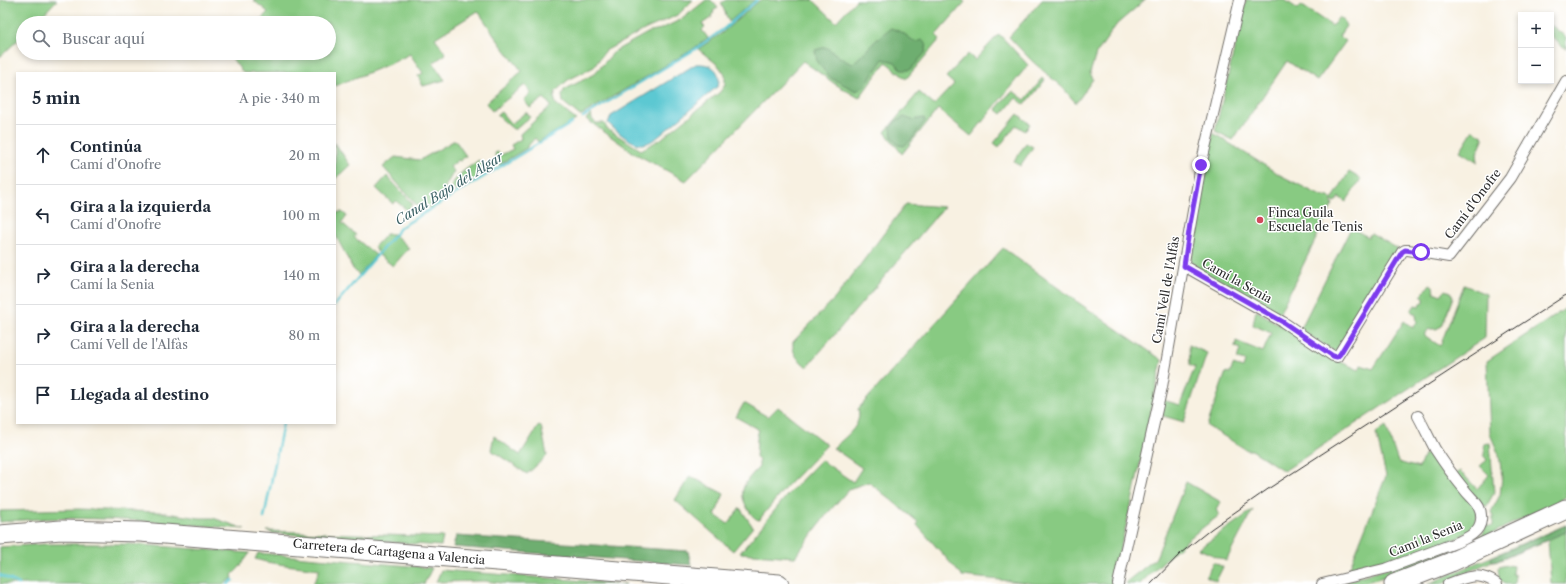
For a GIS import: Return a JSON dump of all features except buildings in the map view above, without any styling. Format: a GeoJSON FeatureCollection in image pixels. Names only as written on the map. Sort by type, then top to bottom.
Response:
{"type":"FeatureCollection","features":[{"type":"Feature","properties":{"kind":"highway"},"geometry":{"type":"LineString","coordinates":[[1394,584],[1451,562],[1566,508]]}},
{"type":"Feature","properties":{"kind":"highway"},"geometry":{"type":"LineString","coordinates":[[1451,562],[1472,558],[1498,548],[1566,517]]}},
{"type":"Feature","properties":{"kind":"highway","name":"Carretera de Cartagena a Valencia"},"geometry":{"type":"LineString","coordinates":[[0,535],[60,530],[140,532],[779,584]]}},
{"type":"Feature","properties":{"kind":"street","name":"Camí Vell de l'Alfàs"},"geometry":{"type":"LineString","coordinates":[[1118,584],[1162,388],[1201,165],[1240,0]]}},
{"type":"Feature","properties":{"kind":"street","name":"Camí d'Onofre"},"geometry":{"type":"LineString","coordinates":[[1337,357],[1402,252],[1408,250],[1449,257],[1510,178],[1566,81]]}},
{"type":"Feature","properties":{"kind":"street","name":"Camí la Senia"},"geometry":{"type":"LineString","coordinates":[[1184,266],[1283,322],[1333,356],[1337,357]]}},
{"type":"Feature","properties":{"kind":"street","name":"Camí la Senia"},"geometry":{"type":"LineString","coordinates":[[1322,584],[1388,568],[1458,542],[1477,531],[1482,521],[1481,510],[1478,504],[1465,491],[1435,448],[1418,416]]}},
{"type":"Feature","properties":{"kind":"street"},"geometry":{"type":"LineString","coordinates":[[1448,584],[1466,577],[1480,576],[1497,584]]}},
{"type":"Feature","properties":{"kind":"green space"},"geometry":{"type":"Polygon","coordinates":[[[0,0],[57,0],[42,16],[16,16],[16,42],[0,57],[0,0]]]}},
{"type":"Feature","properties":{"kind":"green space"},"geometry":{"type":"Polygon","coordinates":[[[253,0],[693,0],[679,14],[646,29],[605,51],[594,67],[568,80],[556,91],[554,97],[556,104],[576,120],[538,142],[535,138],[527,148],[499,165],[495,155],[496,152],[501,155],[513,149],[511,145],[521,139],[520,134],[551,106],[544,98],[530,108],[524,100],[531,93],[525,85],[492,111],[486,103],[522,71],[501,45],[478,11],[435,38],[446,54],[433,63],[445,80],[423,86],[418,76],[423,73],[410,54],[392,63],[336,86],[336,72],[242,72],[233,60],[336,60],[336,16],[264,16],[268,12],[253,0]]]}},
{"type":"Feature","properties":{"kind":"green space"},"geometry":{"type":"Polygon","coordinates":[[[706,0],[711,0],[718,8],[713,11],[714,13],[711,15],[712,17],[702,24],[705,27],[702,30],[708,38],[690,51],[580,116],[563,102],[562,96],[564,90],[594,74],[615,51],[651,31],[661,29],[682,19],[706,0]]]}},
{"type":"Feature","properties":{"kind":"green space"},"geometry":{"type":"Polygon","coordinates":[[[726,0],[755,0],[729,22],[721,3],[726,0]]]}},
{"type":"Feature","properties":{"kind":"green space"},"geometry":{"type":"Polygon","coordinates":[[[760,0],[813,0],[836,22],[856,0],[963,0],[965,2],[936,35],[940,39],[906,79],[886,62],[859,98],[835,84],[803,61],[686,181],[634,153],[586,119],[591,114],[592,119],[596,123],[604,123],[607,129],[641,150],[661,139],[720,92],[725,85],[725,75],[718,65],[698,49],[722,33],[760,0]]]}},
{"type":"Feature","properties":{"kind":"green space"},"geometry":{"type":"Polygon","coordinates":[[[1042,0],[1145,0],[1117,24],[1096,54],[1090,73],[1093,79],[1077,102],[1075,102],[1063,88],[1032,61],[1009,37],[1042,0]]]}},
{"type":"Feature","properties":{"kind":"green space"},"geometry":{"type":"Polygon","coordinates":[[[1246,0],[1285,0],[1298,9],[1301,5],[1332,26],[1339,17],[1343,20],[1346,26],[1339,36],[1346,41],[1317,81],[1287,61],[1233,140],[1215,131],[1246,0]]]}},
{"type":"Feature","properties":{"kind":"green space"},"geometry":{"type":"Polygon","coordinates":[[[1554,27],[1566,37],[1566,49],[1554,39],[1554,27]]]}},
{"type":"Feature","properties":{"kind":"green space"},"geometry":{"type":"Polygon","coordinates":[[[891,28],[903,33],[915,42],[923,40],[927,44],[925,53],[910,70],[901,70],[895,62],[883,59],[864,87],[856,91],[831,78],[817,62],[815,50],[826,47],[852,64],[891,28]]]}},
{"type":"Feature","properties":{"kind":"green space"},"geometry":{"type":"Polygon","coordinates":[[[999,34],[1028,65],[971,136],[938,109],[902,154],[885,132],[919,92],[934,105],[954,84],[946,77],[968,54],[975,60],[999,34]]]}},
{"type":"Feature","properties":{"kind":"green space"},"geometry":{"type":"Polygon","coordinates":[[[1043,78],[1045,80],[1025,105],[1016,98],[1002,114],[996,109],[1013,91],[1025,100],[1043,78]]]}},
{"type":"Feature","properties":{"kind":"green space"},"geometry":{"type":"Polygon","coordinates":[[[501,112],[511,124],[526,112],[530,117],[516,129],[513,129],[497,115],[501,112]]]}},
{"type":"Feature","properties":{"kind":"green space"},"geometry":{"type":"Polygon","coordinates":[[[1018,114],[1030,124],[1025,131],[1016,125],[999,147],[994,143],[1018,114]]]}},
{"type":"Feature","properties":{"kind":"green space"},"geometry":{"type":"Polygon","coordinates":[[[904,117],[912,120],[924,118],[925,121],[912,139],[904,146],[898,145],[892,137],[891,127],[896,121],[904,117]]]}},
{"type":"Feature","properties":{"kind":"green space"},"geometry":{"type":"Polygon","coordinates":[[[1473,130],[1484,137],[1477,153],[1478,162],[1460,151],[1473,130]]]}},
{"type":"Feature","properties":{"kind":"green space","name":"Finca Guila Escuela de Tenis"},"geometry":{"type":"Polygon","coordinates":[[[1213,133],[1280,175],[1321,196],[1329,197],[1332,200],[1349,172],[1361,179],[1346,202],[1339,197],[1335,202],[1331,202],[1333,204],[1278,316],[1190,266],[1197,207],[1213,133]]]}},
{"type":"Feature","properties":{"kind":"green space"},"geometry":{"type":"Polygon","coordinates":[[[455,140],[466,156],[460,161],[458,160],[450,167],[454,171],[445,187],[450,196],[430,209],[427,205],[420,209],[383,167],[395,157],[420,160],[455,140]]]}},
{"type":"Feature","properties":{"kind":"green space"},"geometry":{"type":"Polygon","coordinates":[[[1026,143],[1033,147],[1020,166],[1014,161],[1026,143]]]}},
{"type":"Feature","properties":{"kind":"green space"},"geometry":{"type":"Polygon","coordinates":[[[336,144],[350,165],[336,178],[336,144]]]}},
{"type":"Feature","properties":{"kind":"green space"},"geometry":{"type":"Polygon","coordinates":[[[479,160],[487,172],[456,192],[451,185],[461,173],[479,160]]]}},
{"type":"Feature","properties":{"kind":"green space"},"geometry":{"type":"Polygon","coordinates":[[[387,176],[413,204],[407,210],[396,201],[393,204],[376,188],[387,176]]]}},
{"type":"Feature","properties":{"kind":"green space"},"geometry":{"type":"Polygon","coordinates":[[[906,204],[944,207],[807,367],[795,354],[793,342],[836,297],[906,204]]]}},
{"type":"Feature","properties":{"kind":"green space"},"geometry":{"type":"Polygon","coordinates":[[[342,212],[347,216],[342,223],[356,235],[354,237],[376,255],[359,275],[353,269],[336,236],[336,213],[342,212]]]}},
{"type":"Feature","properties":{"kind":"green space"},"geometry":{"type":"Polygon","coordinates":[[[1351,228],[1368,237],[1371,233],[1398,249],[1338,354],[1300,330],[1351,228]]]}},
{"type":"Feature","properties":{"kind":"green space"},"geometry":{"type":"Polygon","coordinates":[[[386,234],[394,234],[409,248],[393,266],[380,256],[374,247],[386,234]]]}},
{"type":"Feature","properties":{"kind":"green space"},"geometry":{"type":"Polygon","coordinates":[[[1003,248],[1162,360],[1131,506],[1111,584],[1038,584],[962,576],[917,525],[918,522],[869,482],[849,489],[827,514],[795,557],[740,553],[788,494],[821,460],[853,482],[862,468],[833,448],[852,431],[858,421],[858,409],[1003,248]]]}},
{"type":"Feature","properties":{"kind":"green space"},"geometry":{"type":"Polygon","coordinates":[[[1430,284],[1433,286],[1434,292],[1441,295],[1445,290],[1450,292],[1453,297],[1442,326],[1436,329],[1429,329],[1424,335],[1440,346],[1464,285],[1486,294],[1485,338],[1284,471],[1252,450],[1247,450],[1207,426],[1226,372],[1230,374],[1233,365],[1243,368],[1245,361],[1237,359],[1240,349],[1235,347],[1236,341],[1263,352],[1271,333],[1253,325],[1256,310],[1334,359],[1359,370],[1361,365],[1373,369],[1404,321],[1413,328],[1417,322],[1416,315],[1411,311],[1415,305],[1419,306],[1424,302],[1424,298],[1421,296],[1430,284]]]}},
{"type":"Feature","properties":{"kind":"green space"},"geometry":{"type":"Polygon","coordinates":[[[1566,308],[1566,497],[1495,532],[1426,562],[1394,574],[1359,584],[1337,584],[1460,544],[1483,534],[1485,526],[1493,526],[1493,517],[1491,512],[1500,495],[1502,477],[1499,455],[1490,434],[1487,361],[1566,308]]]}},
{"type":"Feature","properties":{"kind":"green space"},"geometry":{"type":"Polygon","coordinates":[[[1189,345],[1207,353],[1184,422],[1160,415],[1163,400],[1180,405],[1195,367],[1190,365],[1189,345]]]}},
{"type":"Feature","properties":{"kind":"green space"},"geometry":{"type":"Polygon","coordinates":[[[744,403],[768,417],[778,407],[827,445],[785,488],[759,520],[750,513],[744,502],[743,496],[744,486],[759,467],[759,461],[756,456],[759,430],[736,417],[744,403]]]}},
{"type":"Feature","properties":{"kind":"green space"},"geometry":{"type":"Polygon","coordinates":[[[539,425],[541,426],[547,455],[527,474],[491,450],[494,436],[520,455],[539,425]]]}},
{"type":"Feature","properties":{"kind":"green space"},"geometry":{"type":"Polygon","coordinates":[[[1386,426],[1398,462],[1419,468],[1424,455],[1434,450],[1478,509],[1476,523],[1471,530],[1458,538],[1388,563],[1347,574],[1386,476],[1376,433],[1386,426]]]}},
{"type":"Feature","properties":{"kind":"green space"},"geometry":{"type":"Polygon","coordinates":[[[1490,443],[1494,493],[1486,507],[1455,474],[1460,471],[1477,489],[1489,475],[1480,466],[1487,460],[1483,455],[1485,453],[1484,444],[1490,443]]]}},
{"type":"Feature","properties":{"kind":"green space"},"geometry":{"type":"Polygon","coordinates":[[[690,476],[724,494],[715,515],[728,524],[740,508],[753,527],[733,551],[675,500],[690,476]]]}},
{"type":"Feature","properties":{"kind":"green space"},"geometry":{"type":"Polygon","coordinates":[[[1186,482],[1221,502],[1216,510],[1220,515],[1178,548],[1140,584],[1127,584],[1126,582],[1155,559],[1186,482]]]}},
{"type":"Feature","properties":{"kind":"green space"},"geometry":{"type":"Polygon","coordinates":[[[79,509],[159,512],[200,518],[213,518],[245,529],[122,520],[61,518],[0,522],[0,511],[79,509]]]}},
{"type":"Feature","properties":{"kind":"green space"},"geometry":{"type":"Polygon","coordinates":[[[1253,510],[1226,561],[1199,549],[1205,544],[1253,510]]]}},
{"type":"Feature","properties":{"kind":"green space"},"geometry":{"type":"Polygon","coordinates":[[[1566,525],[1566,584],[1551,584],[1548,540],[1500,560],[1492,561],[1441,584],[1428,584],[1566,525]]]}},
{"type":"Feature","properties":{"kind":"green space"},"geometry":{"type":"Polygon","coordinates":[[[1566,525],[1566,532],[1500,560],[1492,561],[1491,557],[1566,525]]]}},
{"type":"Feature","properties":{"kind":"green space"},"geometry":{"type":"Polygon","coordinates":[[[267,531],[443,537],[441,546],[272,533],[267,531]]]}},
{"type":"Feature","properties":{"kind":"green space"},"geometry":{"type":"Polygon","coordinates":[[[456,536],[688,551],[691,565],[453,547],[456,536]]]}},
{"type":"Feature","properties":{"kind":"green space"},"geometry":{"type":"Polygon","coordinates":[[[46,544],[129,544],[250,553],[232,575],[233,578],[224,584],[0,584],[0,547],[46,544]]]}},
{"type":"Feature","properties":{"kind":"green space"},"geometry":{"type":"Polygon","coordinates":[[[258,553],[432,568],[424,584],[313,584],[320,569],[266,562],[255,559],[258,553]]]}},
{"type":"Feature","properties":{"kind":"green space"},"geometry":{"type":"Polygon","coordinates":[[[1213,562],[1223,567],[1216,581],[1206,576],[1213,562]]]}},
{"type":"Feature","properties":{"kind":"green space"},"geometry":{"type":"Polygon","coordinates":[[[1507,565],[1513,566],[1512,574],[1515,575],[1514,584],[1505,584],[1499,579],[1498,567],[1507,565]]]}},
{"type":"Feature","properties":{"kind":"green space"},"geometry":{"type":"Polygon","coordinates":[[[441,570],[626,584],[510,584],[485,581],[436,582],[441,570]]]}},
{"type":"Feature","properties":{"kind":"water"},"geometry":{"type":"Polygon","coordinates":[[[696,64],[711,66],[717,72],[719,80],[718,86],[658,137],[645,144],[636,143],[623,136],[608,123],[611,116],[696,64]]]}},
{"type":"Feature","properties":{"kind":"waterway","name":"Canal Bajo del Algar"},"geometry":{"type":"LineString","coordinates":[[583,117],[694,50],[725,28],[757,0]]}},
{"type":"Feature","properties":{"kind":"waterway","name":"Canal Bajo del Algar"},"geometry":{"type":"LineString","coordinates":[[336,304],[401,227],[572,123]]}},
{"type":"Feature","properties":{"kind":"waterway","name":"Canal Bajo del Algar"},"geometry":{"type":"LineString","coordinates":[[264,518],[283,424]]}},
{"type":"Feature","properties":{"kind":"waterway"},"geometry":{"type":"LineString","coordinates":[[0,575],[19,584]]}},
{"type":"Feature","properties":{"kind":"waterway","name":"Canal Bajo del Algar"},"geometry":{"type":"LineString","coordinates":[[228,584],[233,580]]}},
{"type":"Feature","properties":{"kind":"tram line"},"geometry":{"type":"LineString","coordinates":[[1151,584],[1181,553],[1211,529],[1271,487],[1566,295]]}},
{"type":"Feature","properties":{"kind":"place","name":"Finca Guila Escuela de Tenis"},"geometry":{"type":"Point","coordinates":[1260,220]}},
{"type":"Feature","properties":{"kind":"route"},"geometry":{"type":"LineString","coordinates":[[1201,165],[1184,266],[1283,322],[1333,356],[1337,357],[1340,354],[1402,252],[1408,250],[1421,252]]}}]}
